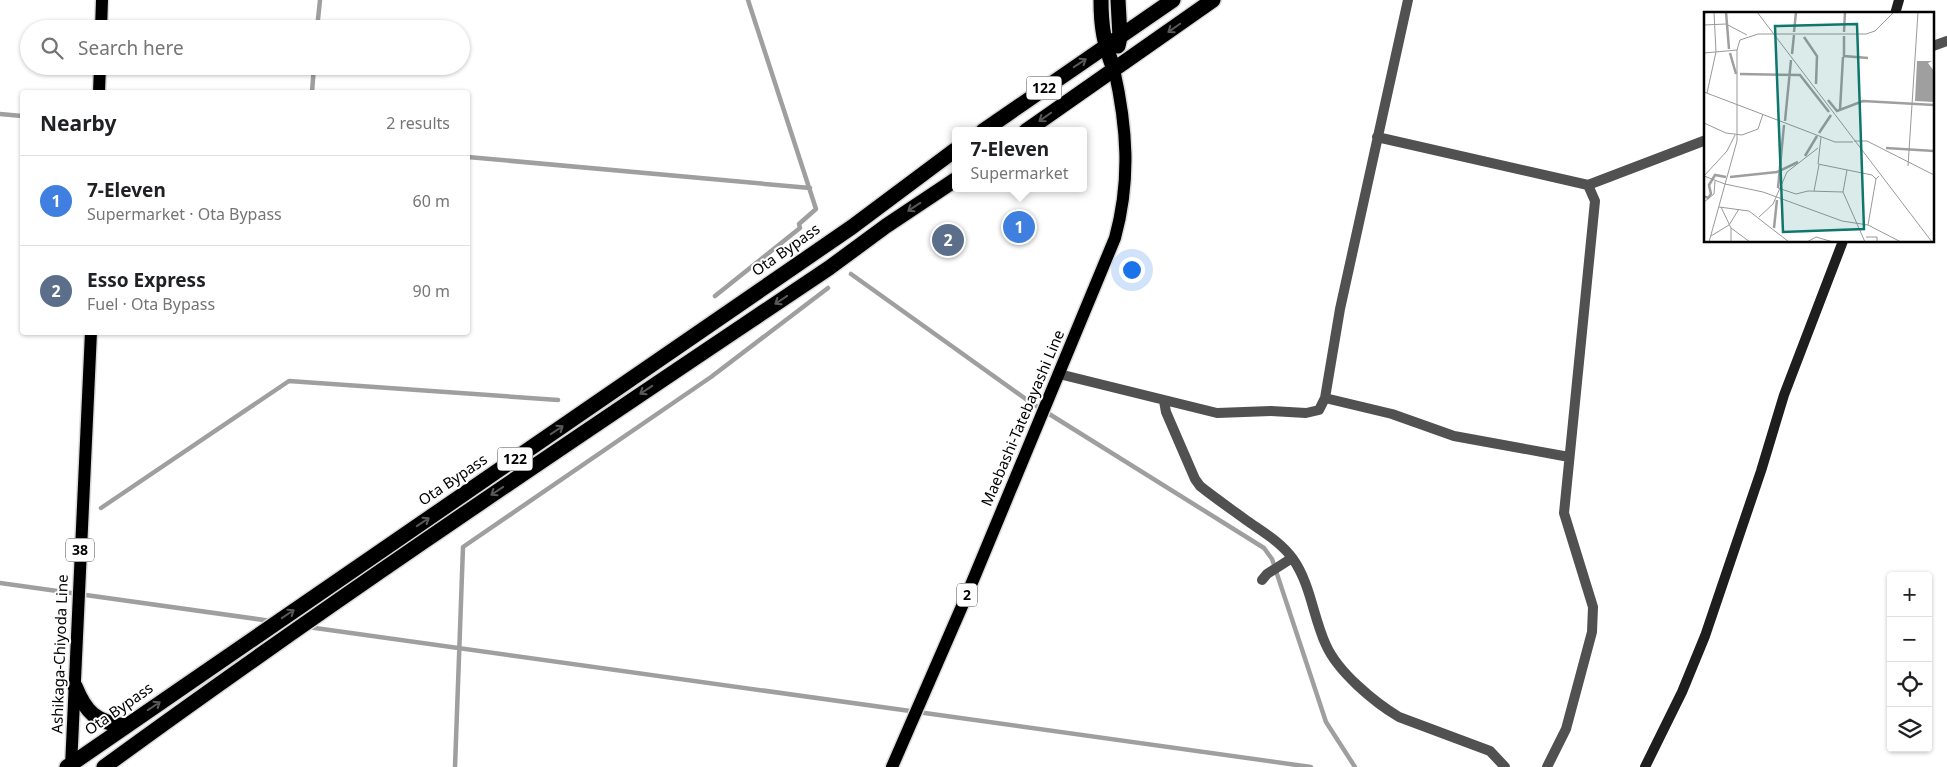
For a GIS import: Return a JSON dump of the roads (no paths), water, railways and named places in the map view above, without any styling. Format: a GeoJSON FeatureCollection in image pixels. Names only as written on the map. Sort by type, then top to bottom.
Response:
{"type":"FeatureCollection","features":[{"type":"Feature","properties":{"kind":"highway"},"geometry":{"type":"LineString","coordinates":[[1100,0],[1105,47],[1114,69]]}},
{"type":"Feature","properties":{"kind":"highway"},"geometry":{"type":"LineString","coordinates":[[1114,69],[1120,37],[1118,0]]}},
{"type":"Feature","properties":{"kind":"highway","name":"122"},"geometry":{"type":"LineString","coordinates":[[989,127],[1173,0]]}},
{"type":"Feature","properties":{"kind":"highway","name":"122"},"geometry":{"type":"LineString","coordinates":[[1032,127],[1213,0]]}},
{"type":"Feature","properties":{"kind":"highway","name":"Ota Bypass"},"geometry":{"type":"LineString","coordinates":[[70,766],[125,726],[852,227],[952,152]]}},
{"type":"Feature","properties":{"kind":"highway","name":"122"},"geometry":{"type":"LineString","coordinates":[[104,767],[221,682],[463,514],[826,270],[886,226],[952,182]]}},
{"type":"Feature","properties":{"kind":"highway"},"geometry":{"type":"LineString","coordinates":[[75,686],[79,696],[94,716],[102,722],[125,726]]}},
{"type":"Feature","properties":{"kind":"main road"},"geometry":{"type":"LineString","coordinates":[[101,20],[102,0]]}},
{"type":"Feature","properties":{"kind":"main road","name":"Maebashi-Tatebayashi Line"},"geometry":{"type":"LineString","coordinates":[[892,767],[966,597],[1059,374],[1114,238],[1122,213],[1126,181],[1126,152],[1114,69]]}},
{"type":"Feature","properties":{"kind":"main road"},"geometry":{"type":"LineString","coordinates":[[99,90],[100,75]]}},
{"type":"Feature","properties":{"kind":"main road","name":"Ashikaga-Chiyoda Line"},"geometry":{"type":"LineString","coordinates":[[70,766],[91,335]]}},
{"type":"Feature","properties":{"kind":"street"},"geometry":{"type":"LineString","coordinates":[[1059,374],[1217,413],[1271,411],[1306,413],[1319,410],[1325,398],[1340,309],[1408,0]]}},
{"type":"Feature","properties":{"kind":"street"},"geometry":{"type":"LineString","coordinates":[[1934,46],[1947,41]]}},
{"type":"Feature","properties":{"kind":"street"},"geometry":{"type":"LineString","coordinates":[[1377,137],[1588,185],[1704,141]]}},
{"type":"Feature","properties":{"kind":"street"},"geometry":{"type":"LineString","coordinates":[[1547,767],[1566,729],[1592,632],[1592,606],[1564,513],[1595,201],[1588,185]]}},
{"type":"Feature","properties":{"kind":"street"},"geometry":{"type":"LineString","coordinates":[[1645,767],[1682,692],[1705,636],[1752,498],[1784,395],[1843,242]]}},
{"type":"Feature","properties":{"kind":"street"},"geometry":{"type":"LineString","coordinates":[[1325,398],[1392,414],[1454,436],[1569,457]]}},
{"type":"Feature","properties":{"kind":"street"},"geometry":{"type":"LineString","coordinates":[[1164,401],[1166,412],[1195,479],[1200,486],[1277,542],[1292,558],[1301,573],[1326,644],[1338,663],[1381,706],[1399,717],[1490,751],[1505,767]]}},
{"type":"Feature","properties":{"kind":"street"},"geometry":{"type":"LineString","coordinates":[[1265,577],[1292,558]]}},
{"type":"Feature","properties":{"kind":"waterway"},"geometry":{"type":"LineString","coordinates":[[318,20],[320,0]]}},
{"type":"Feature","properties":{"kind":"waterway"},"geometry":{"type":"LineString","coordinates":[[715,296],[800,228],[799,224],[816,209],[748,0]]}},
{"type":"Feature","properties":{"kind":"waterway"},"geometry":{"type":"LineString","coordinates":[[312,90],[313,75]]}},
{"type":"Feature","properties":{"kind":"waterway"},"geometry":{"type":"LineString","coordinates":[[0,114],[20,116]]}},
{"type":"Feature","properties":{"kind":"waterway"},"geometry":{"type":"LineString","coordinates":[[470,157],[810,188]]}},
{"type":"Feature","properties":{"kind":"waterway"},"geometry":{"type":"LineString","coordinates":[[851,274],[1030,402],[1264,548],[1272,559],[1326,722],[1355,767]]}},
{"type":"Feature","properties":{"kind":"waterway"},"geometry":{"type":"LineString","coordinates":[[455,767],[463,547],[711,377],[828,288]]}},
{"type":"Feature","properties":{"kind":"waterway"},"geometry":{"type":"LineString","coordinates":[[101,508],[289,381],[558,400]]}},
{"type":"Feature","properties":{"kind":"waterway"},"geometry":{"type":"LineString","coordinates":[[0,583],[271,621]]}},
{"type":"Feature","properties":{"kind":"waterway"},"geometry":{"type":"LineString","coordinates":[[308,627],[1311,767]]}},
{"type":"Feature","properties":{"kind":"place","name":"7-Eleven"},"geometry":{"type":"Point","coordinates":[1019,227]}},
{"type":"Feature","properties":{"kind":"place","name":"Esso Express"},"geometry":{"type":"Point","coordinates":[948,240]}}]}
